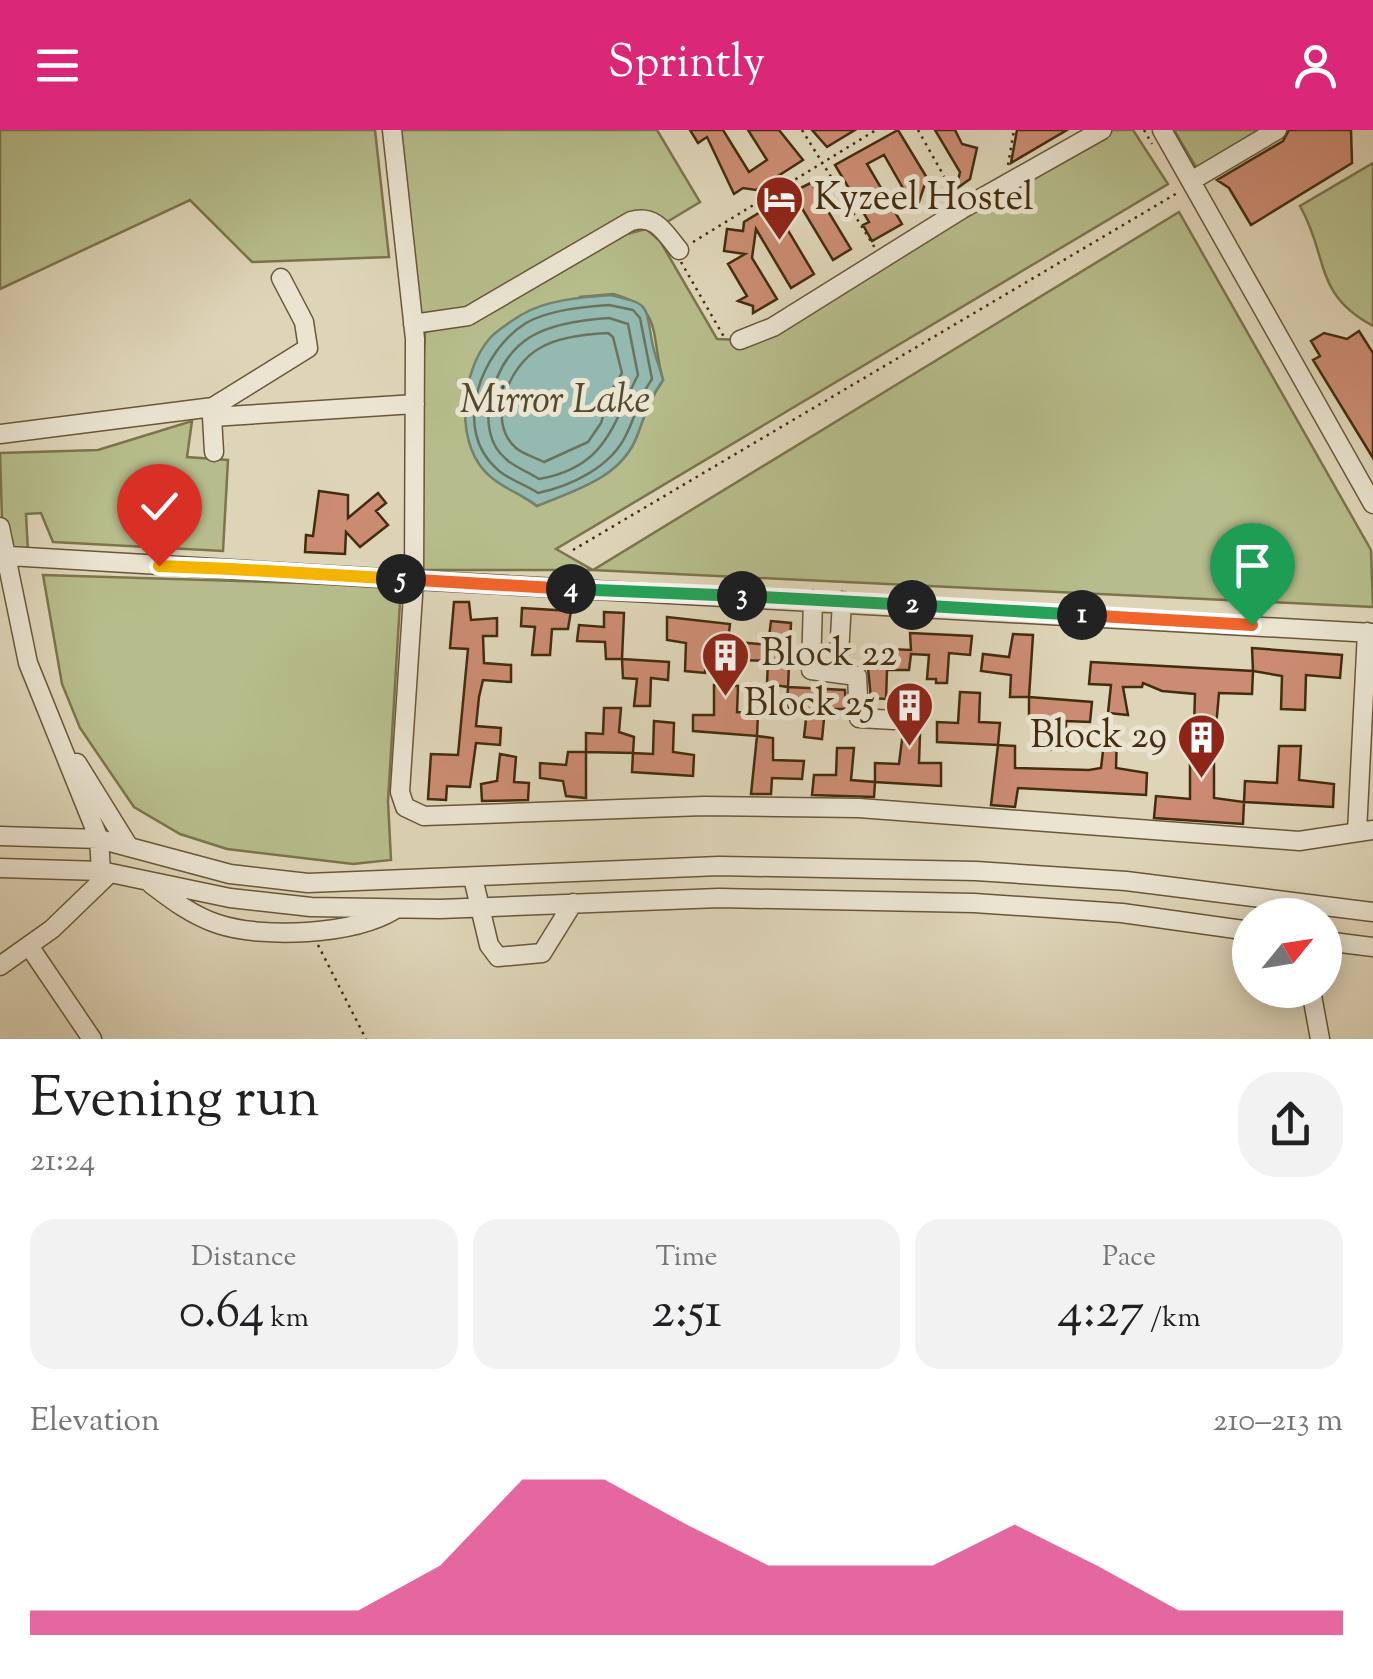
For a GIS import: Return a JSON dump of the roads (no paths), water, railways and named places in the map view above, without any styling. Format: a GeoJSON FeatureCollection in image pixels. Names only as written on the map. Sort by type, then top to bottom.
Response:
{"type":"FeatureCollection","features":[{"type":"Feature","properties":{"kind":"street"},"geometry":{"type":"LineString","coordinates":[[9,556],[414,580],[842,601],[1370,632],[1365,831],[1300,842],[859,808],[704,806],[414,814],[405,807],[400,792],[414,580],[416,404],[413,324],[392,130]]}},
{"type":"Feature","properties":{"kind":"street"},"geometry":{"type":"LineString","coordinates":[[740,340],[773,327],[962,209],[1102,130]]}},
{"type":"Feature","properties":{"kind":"street"},"geometry":{"type":"LineString","coordinates":[[1162,130],[1185,186],[1373,504]]}},
{"type":"Feature","properties":{"kind":"street"},"geometry":{"type":"LineString","coordinates":[[1185,186],[1277,130]]}},
{"type":"Feature","properties":{"kind":"street"},"geometry":{"type":"LineString","coordinates":[[413,324],[468,316],[632,221],[643,218],[657,222],[679,250]]}},
{"type":"Feature","properties":{"kind":"street"},"geometry":{"type":"LineString","coordinates":[[0,434],[214,407],[308,348],[304,322],[281,278]]}},
{"type":"Feature","properties":{"kind":"street"},"geometry":{"type":"LineString","coordinates":[[214,452],[212,417],[416,404]]}},
{"type":"Feature","properties":{"kind":"street"},"geometry":{"type":"LineString","coordinates":[[0,527],[28,663],[99,839],[105,872],[94,893],[0,966]]}},
{"type":"Feature","properties":{"kind":"street"},"geometry":{"type":"LineString","coordinates":[[813,600],[811,670],[857,676],[859,718],[894,720]]}},
{"type":"Feature","properties":{"kind":"street"},"geometry":{"type":"LineString","coordinates":[[838,673],[842,601]]}},
{"type":"Feature","properties":{"kind":"street"},"geometry":{"type":"LineString","coordinates":[[62,748],[111,812],[129,847]]}},
{"type":"Feature","properties":{"kind":"street"},"geometry":{"type":"LineString","coordinates":[[0,836],[99,839],[267,880],[473,878],[718,866],[976,871],[1126,881],[1373,912]]}},
{"type":"Feature","properties":{"kind":"street"},"geometry":{"type":"LineString","coordinates":[[0,868],[105,872],[270,904],[396,909],[719,898],[974,903],[1122,913],[1232,928]]}},
{"type":"Feature","properties":{"kind":"street"},"geometry":{"type":"LineString","coordinates":[[473,878],[494,954],[536,956],[547,947],[573,903]]}},
{"type":"Feature","properties":{"kind":"street"},"geometry":{"type":"LineString","coordinates":[[147,881],[188,911],[239,930],[356,926],[396,909]]}},
{"type":"Feature","properties":{"kind":"street"},"geometry":{"type":"LineString","coordinates":[[1342,943],[1373,947]]}},
{"type":"Feature","properties":{"kind":"street"},"geometry":{"type":"LineString","coordinates":[[29,946],[92,1039]]}},
{"type":"Feature","properties":{"kind":"street"},"geometry":{"type":"LineString","coordinates":[[1314,1008],[1320,1039]]}},
{"type":"Feature","properties":{"kind":"water","name":"Mirror Lake"},"geometry":{"type":"Polygon","coordinates":[[[610,295],[643,307],[663,380],[630,450],[620,462],[595,481],[537,506],[492,478],[479,465],[466,429],[467,389],[472,370],[490,338],[521,315],[553,303],[610,295]]]}},
{"type":"Feature","properties":{"kind":"place","name":"Kyzeel Hostel"},"geometry":{"type":"Point","coordinates":[779,242]}},
{"type":"Feature","properties":{"kind":"place","name":"Block 22"},"geometry":{"type":"Point","coordinates":[726,698]}},
{"type":"Feature","properties":{"kind":"place","name":"Block 25"},"geometry":{"type":"Point","coordinates":[910,748]}},
{"type":"Feature","properties":{"kind":"place","name":"Block 29"},"geometry":{"type":"Point","coordinates":[1202,780]}}]}
